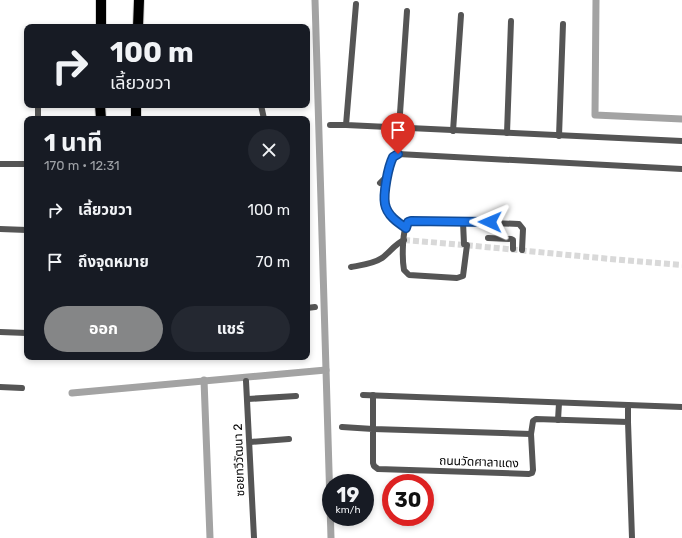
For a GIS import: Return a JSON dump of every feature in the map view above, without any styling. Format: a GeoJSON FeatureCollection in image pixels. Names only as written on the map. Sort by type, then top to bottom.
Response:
{"type":"FeatureCollection","features":[{"type":"Feature","properties":{"kind":"main road"},"geometry":{"type":"LineString","coordinates":[[101,0],[101,24]]}},
{"type":"Feature","properties":{"kind":"main road"},"geometry":{"type":"LineString","coordinates":[[138,24],[139,0]]}},
{"type":"Feature","properties":{"kind":"street"},"geometry":{"type":"LineString","coordinates":[[346,125],[356,4]]}},
{"type":"Feature","properties":{"kind":"street"},"geometry":{"type":"LineString","coordinates":[[400,128],[407,11]]}},
{"type":"Feature","properties":{"kind":"street"},"geometry":{"type":"LineString","coordinates":[[453,131],[461,15]]}},
{"type":"Feature","properties":{"kind":"street"},"geometry":{"type":"LineString","coordinates":[[507,133],[511,21]]}},
{"type":"Feature","properties":{"kind":"street"},"geometry":{"type":"LineString","coordinates":[[559,136],[563,24]]}},
{"type":"Feature","properties":{"kind":"street"},"geometry":{"type":"LineString","coordinates":[[330,125],[682,142]]}},
{"type":"Feature","properties":{"kind":"street"},"geometry":{"type":"LineString","coordinates":[[406,228],[394,220],[385,204],[386,177],[393,157],[398,154],[682,169]]}},
{"type":"Feature","properties":{"kind":"street"},"geometry":{"type":"LineString","coordinates":[[0,164],[24,164]]}},
{"type":"Feature","properties":{"kind":"street"},"geometry":{"type":"LineString","coordinates":[[380,183],[386,177]]}},
{"type":"Feature","properties":{"kind":"street"},"geometry":{"type":"LineString","coordinates":[[463,222],[466,245],[463,276],[457,278],[414,276],[406,274],[404,270],[404,240],[408,222],[411,221],[463,222],[519,224],[523,229],[522,250]]}},
{"type":"Feature","properties":{"kind":"street"},"geometry":{"type":"LineString","coordinates":[[0,229],[24,230]]}},
{"type":"Feature","properties":{"kind":"street"},"geometry":{"type":"LineString","coordinates":[[488,238],[511,239],[513,240],[513,249]]}},
{"type":"Feature","properties":{"kind":"street"},"geometry":{"type":"LineString","coordinates":[[351,266],[371,263],[381,258],[404,240]]}},
{"type":"Feature","properties":{"kind":"street"},"geometry":{"type":"LineString","coordinates":[[310,308],[315,307]]}},
{"type":"Feature","properties":{"kind":"street"},"geometry":{"type":"LineString","coordinates":[[0,332],[24,332]]}},
{"type":"Feature","properties":{"kind":"street","name":"ซอยทวีวัฒนา 2"},"geometry":{"type":"LineString","coordinates":[[246,382],[254,538]]}},
{"type":"Feature","properties":{"kind":"street"},"geometry":{"type":"LineString","coordinates":[[0,387],[22,388]]}},
{"type":"Feature","properties":{"kind":"street"},"geometry":{"type":"LineString","coordinates":[[363,395],[682,407]]}},
{"type":"Feature","properties":{"kind":"street"},"geometry":{"type":"LineString","coordinates":[[373,395],[373,429]]}},
{"type":"Feature","properties":{"kind":"street"},"geometry":{"type":"LineString","coordinates":[[248,399],[296,396]]}},
{"type":"Feature","properties":{"kind":"street"},"geometry":{"type":"LineString","coordinates":[[558,420],[559,403]]}},
{"type":"Feature","properties":{"kind":"street"},"geometry":{"type":"LineString","coordinates":[[628,405],[632,538]]}},
{"type":"Feature","properties":{"kind":"street"},"geometry":{"type":"LineString","coordinates":[[342,427],[531,434],[533,421],[536,420],[628,422]]}},
{"type":"Feature","properties":{"kind":"street","name":"ถนนวัดศาลาแดง"},"geometry":{"type":"LineString","coordinates":[[373,429],[373,463],[378,469],[512,474],[529,474],[534,470],[531,434]]}},
{"type":"Feature","properties":{"kind":"street"},"geometry":{"type":"LineString","coordinates":[[250,442],[289,439]]}},
{"type":"Feature","properties":{"kind":"waterway"},"geometry":{"type":"LineString","coordinates":[[315,0],[331,538]]}},
{"type":"Feature","properties":{"kind":"waterway"},"geometry":{"type":"LineString","coordinates":[[596,0],[595,115],[682,119]]}},
{"type":"Feature","properties":{"kind":"waterway"},"geometry":{"type":"LineString","coordinates":[[72,393],[326,370]]}},
{"type":"Feature","properties":{"kind":"waterway"},"geometry":{"type":"LineString","coordinates":[[204,380],[210,538]]}},
{"type":"Feature","properties":{"kind":"tunnel"},"geometry":{"type":"LineString","coordinates":[[404,240],[682,265]]}},
{"type":"Feature","properties":{"kind":"route"},"geometry":{"type":"LineString","coordinates":[[398,154],[393,157],[386,177],[385,204],[394,220],[406,228],[408,222],[411,221],[490,222]]}}]}
